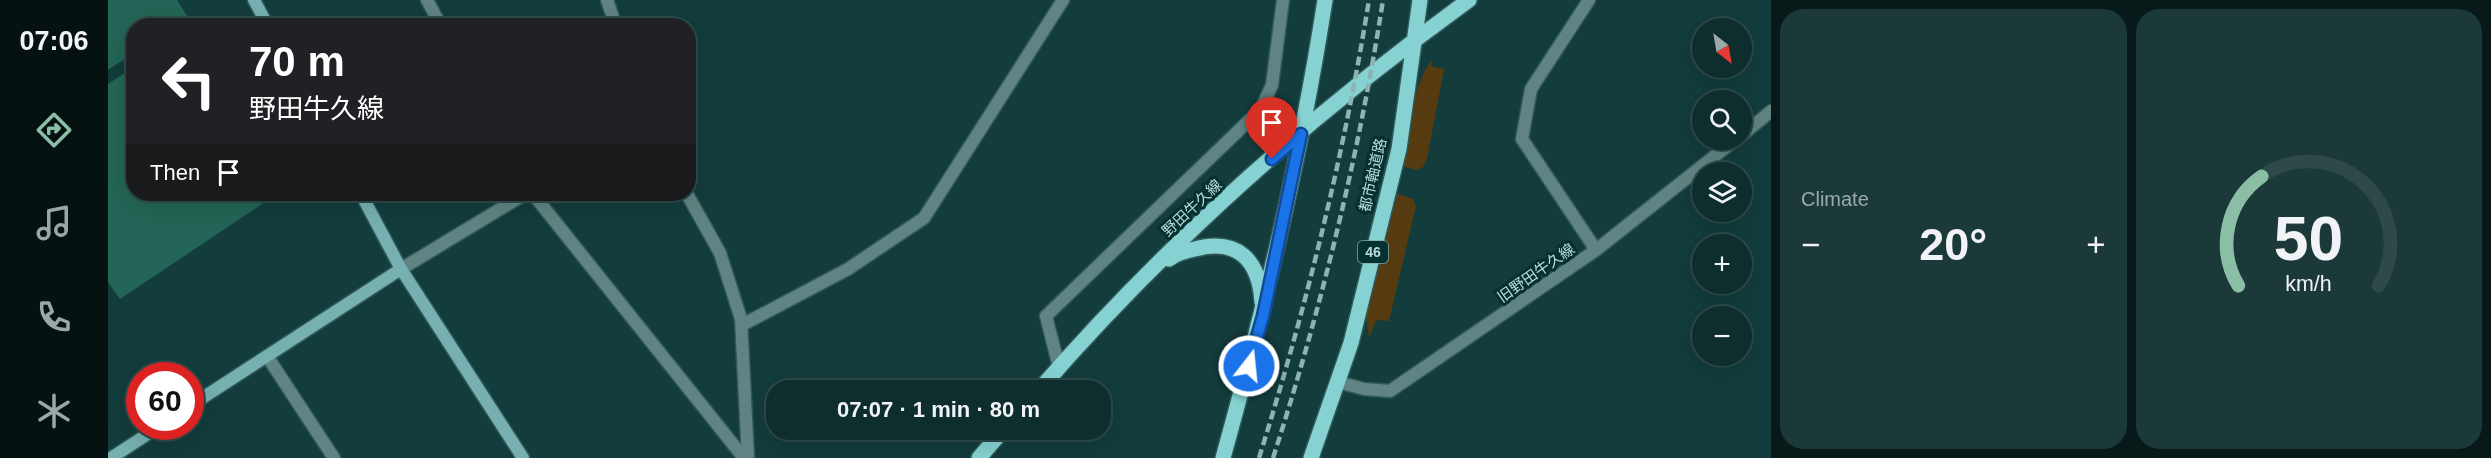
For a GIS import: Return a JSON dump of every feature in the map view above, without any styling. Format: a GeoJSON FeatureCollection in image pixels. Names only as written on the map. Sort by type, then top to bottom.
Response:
{"type":"FeatureCollection","features":[{"type":"Feature","properties":{"kind":"main road"},"geometry":{"type":"LineString","coordinates":[[1224,458],[1263,316],[1301,134],[1325,0]]}},
{"type":"Feature","properties":{"kind":"main road","name":"都市軸道路"},"geometry":{"type":"LineString","coordinates":[[1311,458],[1351,343],[1399,149],[1420,0]]}},
{"type":"Feature","properties":{"kind":"main road","name":"野田牛久線"},"geometry":{"type":"LineString","coordinates":[[1047,380],[1149,272],[1301,134],[1414,41],[1468,0]]}},
{"type":"Feature","properties":{"kind":"main road"},"geometry":{"type":"LineString","coordinates":[[1149,272],[1177,253],[1209,245],[1231,247],[1249,259],[1257,274],[1263,316]]}},
{"type":"Feature","properties":{"kind":"main road"},"geometry":{"type":"LineString","coordinates":[[979,458],[995,440]]}},
{"type":"Feature","properties":{"kind":"street"},"geometry":{"type":"LineString","coordinates":[[254,0],[264,18]]}},
{"type":"Feature","properties":{"kind":"street"},"geometry":{"type":"LineString","coordinates":[[427,0],[437,18]]}},
{"type":"Feature","properties":{"kind":"street"},"geometry":{"type":"LineString","coordinates":[[607,0],[613,18]]}},
{"type":"Feature","properties":{"kind":"street"},"geometry":{"type":"LineString","coordinates":[[742,325],[848,269],[924,218],[1063,0]]}},
{"type":"Feature","properties":{"kind":"street"},"geometry":{"type":"LineString","coordinates":[[1059,367],[1046,316],[1261,109],[1272,85],[1283,0]]}},
{"type":"Feature","properties":{"kind":"street"},"geometry":{"type":"LineString","coordinates":[[1589,0],[1531,89],[1522,139],[1596,250]]}},
{"type":"Feature","properties":{"kind":"street"},"geometry":{"type":"LineString","coordinates":[[1752,127],[1771,111]]}},
{"type":"Feature","properties":{"kind":"street","name":"旧野田牛久線"},"geometry":{"type":"LineString","coordinates":[[1338,382],[1364,389],[1390,391],[1596,250],[1723,150]]}},
{"type":"Feature","properties":{"kind":"street"},"geometry":{"type":"LineString","coordinates":[[365,201],[401,269],[523,458]]}},
{"type":"Feature","properties":{"kind":"street"},"geometry":{"type":"LineString","coordinates":[[204,397],[401,269],[513,201]]}},
{"type":"Feature","properties":{"kind":"street"},"geometry":{"type":"LineString","coordinates":[[539,201],[746,458]]}},
{"type":"Feature","properties":{"kind":"street"},"geometry":{"type":"LineString","coordinates":[[691,201],[720,253],[742,325],[746,458]]}},
{"type":"Feature","properties":{"kind":"street"},"geometry":{"type":"LineString","coordinates":[[267,356],[334,458]]}},
{"type":"Feature","properties":{"kind":"street"},"geometry":{"type":"LineString","coordinates":[[111,458],[139,440]]}},
{"type":"Feature","properties":{"kind":"shaded area"},"geometry":{"type":"Polygon","coordinates":[[[1433,60],[1431,66],[1444,69],[1427,159],[1423,167],[1417,170],[1401,166],[1416,93],[1421,79],[1433,60]]]}},
{"type":"Feature","properties":{"kind":"shaded area"},"geometry":{"type":"Polygon","coordinates":[[[1396,193],[1413,199],[1416,206],[1389,321],[1376,320],[1369,338],[1366,316],[1396,193]]]}},
{"type":"Feature","properties":{"kind":"building"},"geometry":{"type":"Polygon","coordinates":[[[108,0],[177,0],[187,18],[126,18],[126,58],[108,70],[108,0]]]}},
{"type":"Feature","properties":{"kind":"building"},"geometry":{"type":"Polygon","coordinates":[[[126,72],[126,201],[267,201],[120,299],[108,282],[108,84],[126,72]]]}},
{"type":"Feature","properties":{"kind":"railway"},"geometry":{"type":"LineString","coordinates":[[1259,458],[1308,288],[1336,173],[1369,0]]}},
{"type":"Feature","properties":{"kind":"railway"},"geometry":{"type":"LineString","coordinates":[[1273,458],[1291,402],[1337,231],[1362,116],[1383,0]]}},
{"type":"Feature","properties":{"kind":"route"},"geometry":{"type":"LineString","coordinates":[[1249,366],[1263,316],[1301,134],[1272,159]]}}]}
